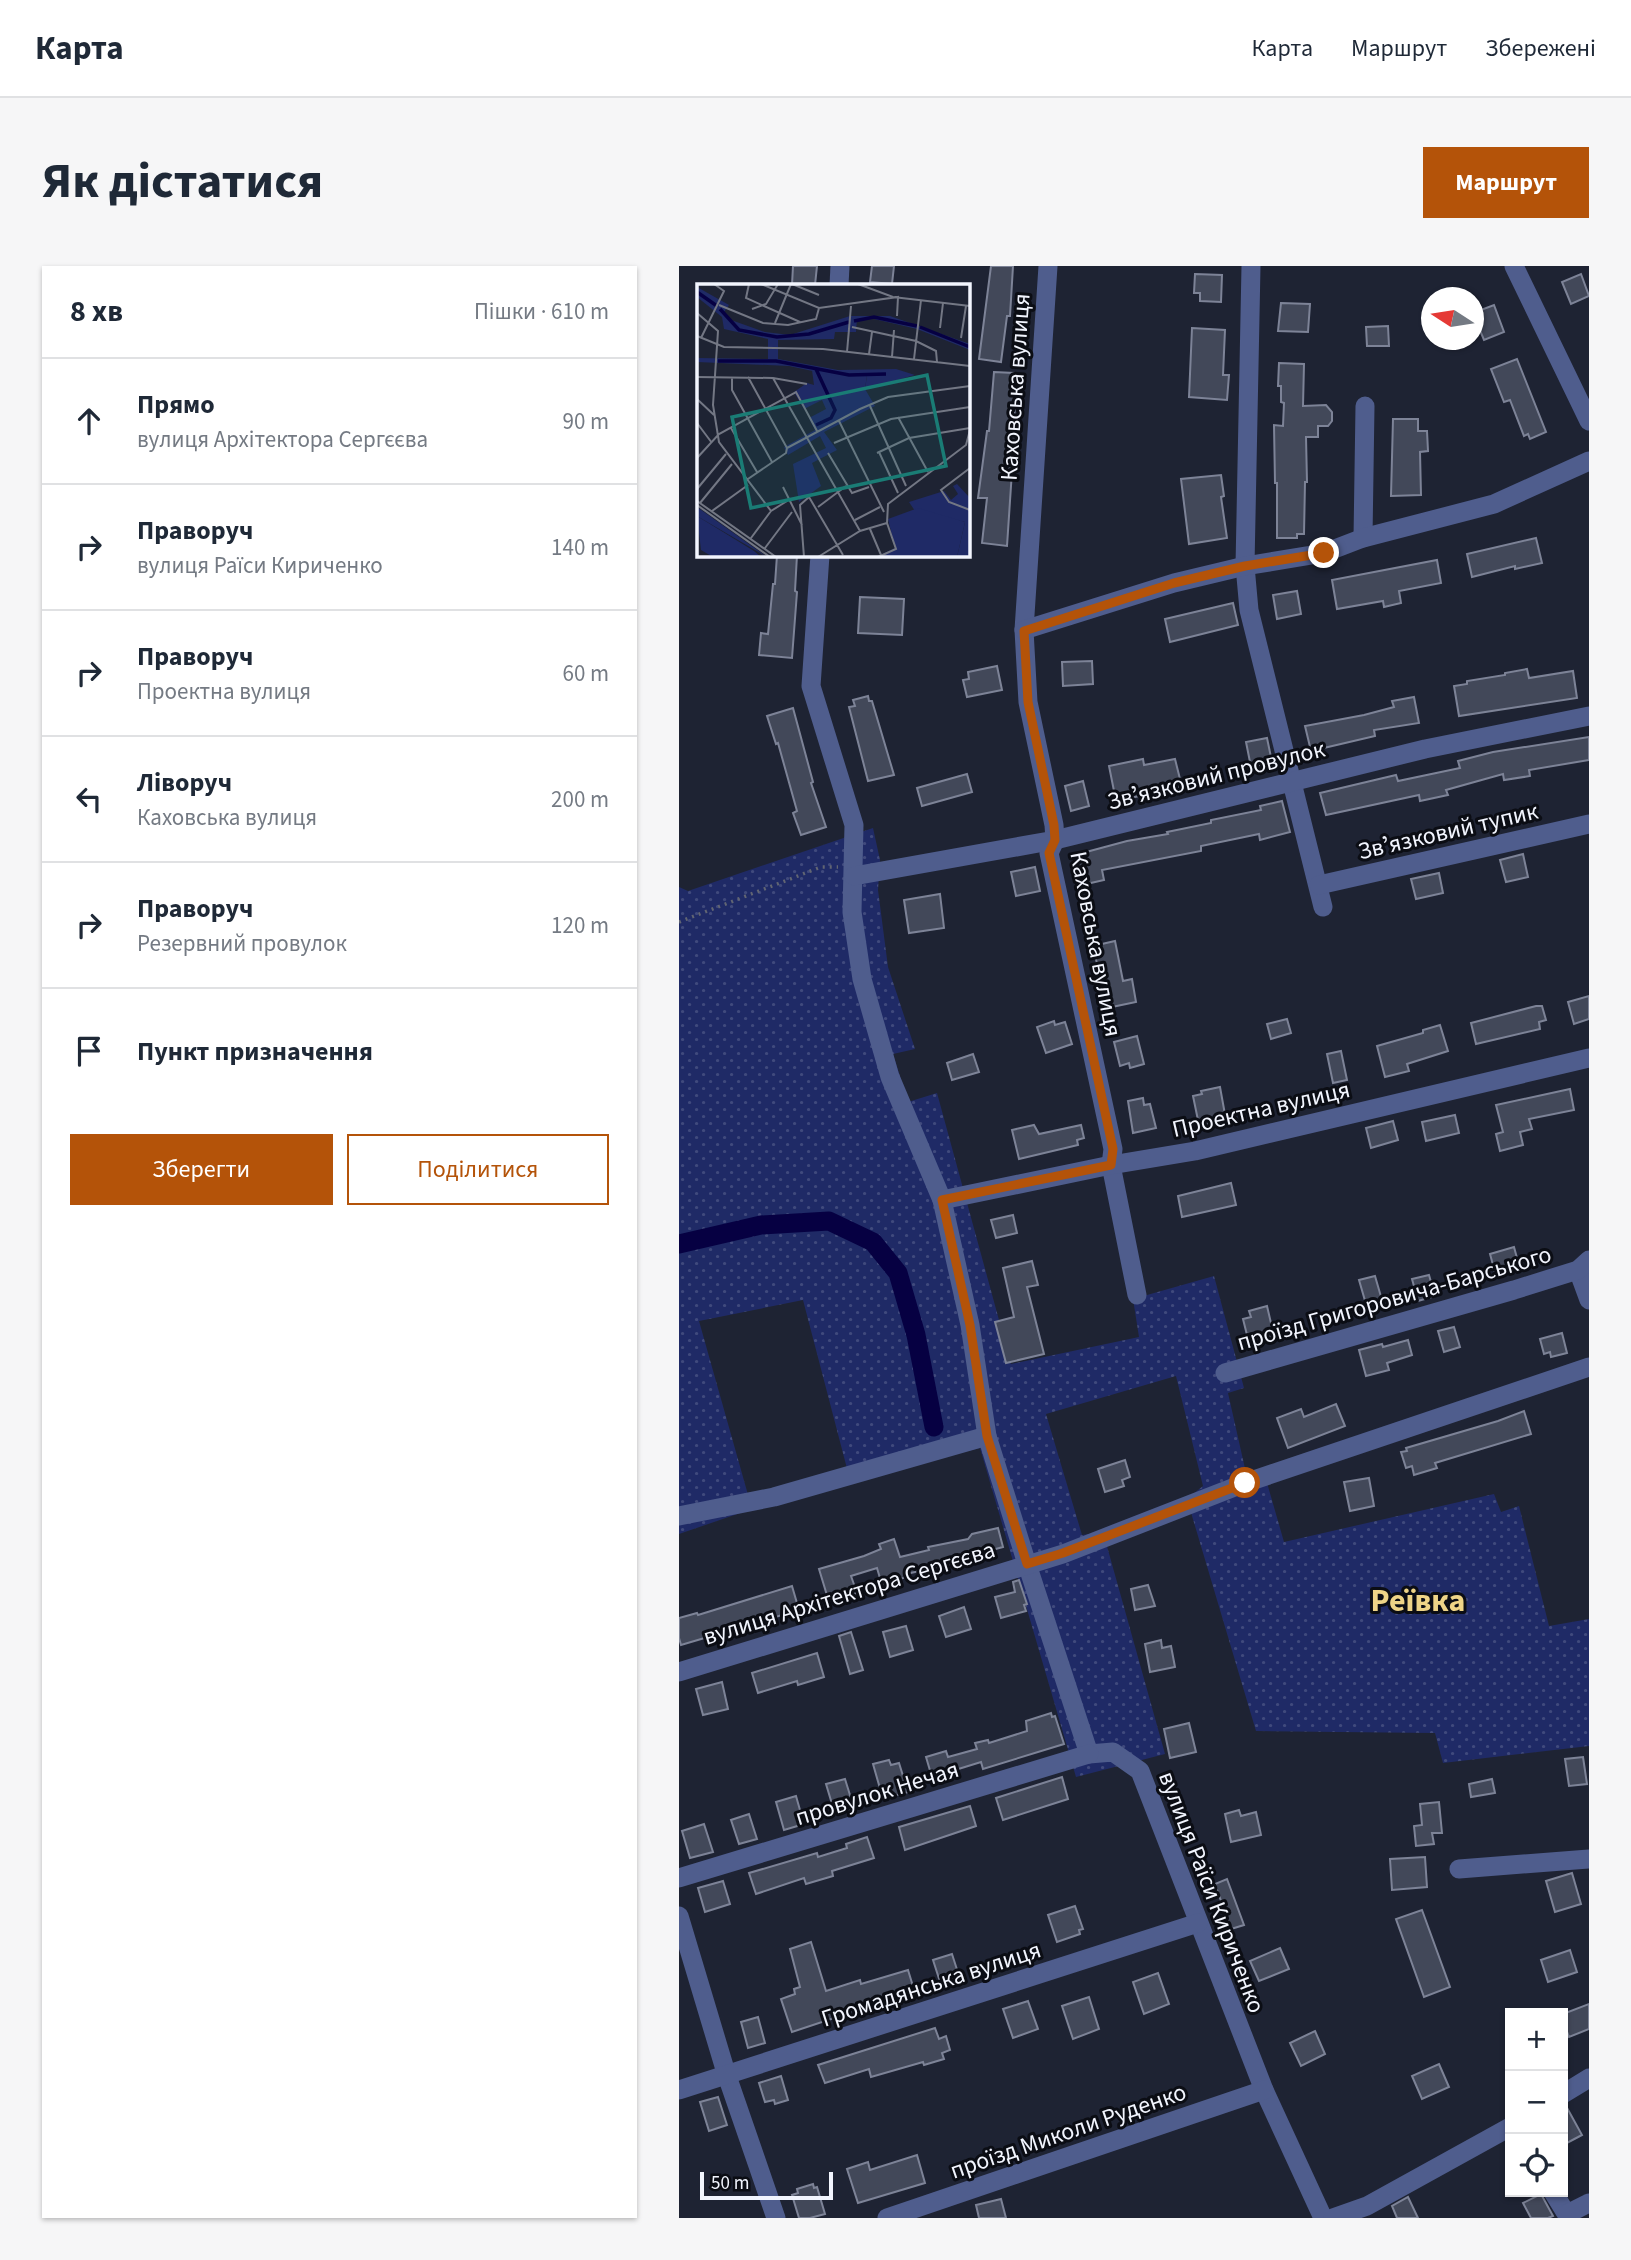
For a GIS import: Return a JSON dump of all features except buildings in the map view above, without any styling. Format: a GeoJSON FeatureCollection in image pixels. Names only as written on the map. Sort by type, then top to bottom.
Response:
{"type":"FeatureCollection","features":[{"type":"Feature","properties":{"kind":"street"},"geometry":{"type":"LineString","coordinates":[[839,284],[840,266]]}},
{"type":"Feature","properties":{"kind":"street","name":"Каховська вулиця"},"geometry":{"type":"LineString","coordinates":[[1048,266],[1024,631],[1028,702],[1054,825],[1055,840],[1049,853],[1113,1149],[1111,1165],[1137,1295]]}},
{"type":"Feature","properties":{"kind":"street"},"geometry":{"type":"LineString","coordinates":[[1251,266],[1245,566],[1249,610],[1323,907]]}},
{"type":"Feature","properties":{"kind":"street"},"geometry":{"type":"LineString","coordinates":[[1514,266],[1589,421]]}},
{"type":"Feature","properties":{"kind":"street"},"geometry":{"type":"LineString","coordinates":[[1363,538],[1365,406]]}},
{"type":"Feature","properties":{"kind":"street"},"geometry":{"type":"LineString","coordinates":[[1024,631],[1174,583],[1245,566],[1324,553],[1363,538],[1494,504],[1589,461]]}},
{"type":"Feature","properties":{"kind":"street"},"geometry":{"type":"LineString","coordinates":[[820,556],[811,686],[854,825],[855,876],[852,912],[862,979],[890,1077],[942,1200],[970,1325],[987,1436],[1090,1754]]}},
{"type":"Feature","properties":{"kind":"street","name":"Звʼязковий провулок"},"geometry":{"type":"LineString","coordinates":[[855,876],[1055,840],[1425,750],[1589,716]]}},
{"type":"Feature","properties":{"kind":"street","name":"Звʼязковий тупик"},"geometry":{"type":"LineString","coordinates":[[1319,885],[1589,824]]}},
{"type":"Feature","properties":{"kind":"street","name":"Проектна вулиця"},"geometry":{"type":"LineString","coordinates":[[942,1200],[1111,1165],[1195,1151],[1589,1058]]}},
{"type":"Feature","properties":{"kind":"street"},"geometry":{"type":"LineString","coordinates":[[1583,1265],[1589,1300]]}},
{"type":"Feature","properties":{"kind":"street","name":"проїзд Григоровича-Барського"},"geometry":{"type":"LineString","coordinates":[[1225,1373],[1514,1290],[1583,1265]]}},
{"type":"Feature","properties":{"kind":"street","name":"вулиця Архітектора Сергєєва"},"geometry":{"type":"LineString","coordinates":[[679,1672],[1063,1553],[1245,1483],[1589,1367]]}},
{"type":"Feature","properties":{"kind":"street"},"geometry":{"type":"LineString","coordinates":[[679,1516],[774,1497],[987,1436]]}},
{"type":"Feature","properties":{"kind":"street","name":"вулиця Раїси Кириченко"},"geometry":{"type":"LineString","coordinates":[[1090,1754],[1113,1752],[1140,1771],[1264,2090],[1323,2218]]}},
{"type":"Feature","properties":{"kind":"street","name":"провулок Нечая"},"geometry":{"type":"LineString","coordinates":[[679,1878],[1090,1754]]}},
{"type":"Feature","properties":{"kind":"street"},"geometry":{"type":"LineString","coordinates":[[1459,1869],[1589,1859]]}},
{"type":"Feature","properties":{"kind":"street"},"geometry":{"type":"LineString","coordinates":[[679,1916],[727,2076],[776,2218]]}},
{"type":"Feature","properties":{"kind":"street","name":"Громадянська вулиця"},"geometry":{"type":"LineString","coordinates":[[679,2090],[1198,1923]]}},
{"type":"Feature","properties":{"kind":"street"},"geometry":{"type":"LineString","coordinates":[[1568,2091],[1589,2078]]}},
{"type":"Feature","properties":{"kind":"street","name":"проїзд Миколи Руденко"},"geometry":{"type":"LineString","coordinates":[[887,2218],[1264,2090]]}},
{"type":"Feature","properties":{"kind":"street"},"geometry":{"type":"LineString","coordinates":[[1333,2218],[1369,2212],[1505,2130]]}},
{"type":"Feature","properties":{"kind":"street"},"geometry":{"type":"LineString","coordinates":[[1556,2197],[1568,2216],[1589,2203]]}},
{"type":"Feature","properties":{"kind":"path"},"geometry":{"type":"LineString","coordinates":[[679,922],[821,867],[842,867],[855,876]]}},
{"type":"Feature","properties":{"kind":"shaded area"},"geometry":{"type":"Polygon","coordinates":[[[873,828],[880,860],[878,890],[888,967],[915,1049],[893,1054],[908,1102],[937,1093],[1011,1364],[1139,1337],[1133,1299],[1214,1276],[1244,1388],[1228,1393],[1246,1473],[1263,1469],[1284,1542],[1494,1494],[1501,1512],[1519,1506],[1549,1626],[1589,1619],[1589,1746],[1443,1763],[1435,1733],[1256,1731],[1187,1499],[1203,1486],[1176,1376],[1046,1414],[1082,1535],[1103,1532],[1165,1754],[1076,1777],[980,1448],[850,1480],[803,1300],[699,1321],[752,1509],[679,1534],[679,887],[688,891],[873,828]]]}},
{"type":"Feature","properties":{"kind":"waterway"},"geometry":{"type":"LineString","coordinates":[[679,1244],[761,1225],[829,1221],[873,1242],[898,1273],[916,1335],[934,1427]]}},
{"type":"Feature","properties":{"kind":"district","name":"Реївка"},"geometry":{"type":"Point","coordinates":[1418,1600]}},
{"type":"Feature","properties":{"kind":"route"},"geometry":{"type":"LineString","coordinates":[[1245,1483],[1063,1553],[1027,1564],[987,1436],[970,1325],[942,1200],[1111,1165],[1113,1149],[1049,853],[1055,840],[1054,825],[1028,702],[1024,631],[1174,583],[1245,566],[1324,553]]}}]}
